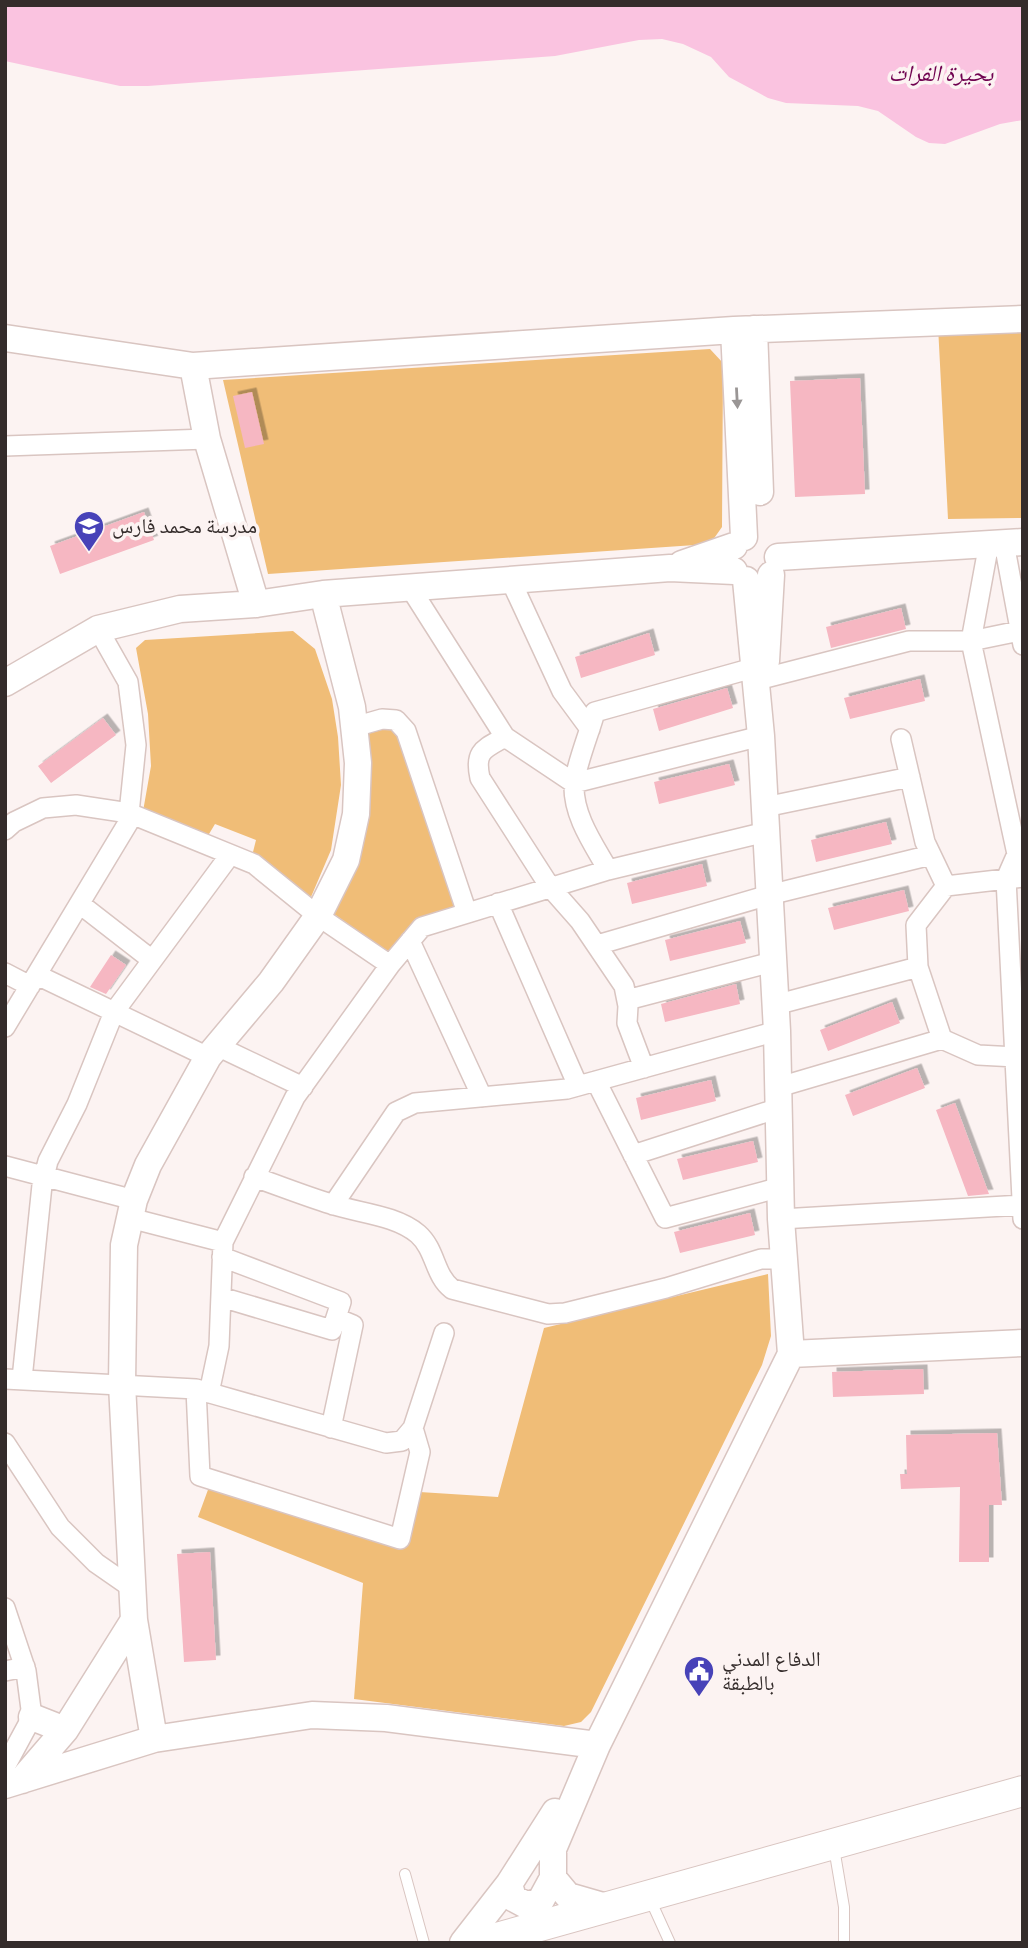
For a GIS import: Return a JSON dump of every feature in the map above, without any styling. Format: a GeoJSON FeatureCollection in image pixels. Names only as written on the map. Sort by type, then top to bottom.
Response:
{"type":"FeatureCollection","features":[{"type":"Feature","properties":{"kind":"main road"},"geometry":{"type":"LineString","coordinates":[[5,338],[193,366],[744,330],[1023,319]]}},
{"type":"Feature","properties":{"kind":"main road"},"geometry":{"type":"LineString","coordinates":[[509,1884],[513,1898],[528,1906],[541,1900],[553,1878],[553,1849],[597,1745],[791,1354],[782,1219],[776,1018],[759,673],[744,554],[744,330]]}},
{"type":"Feature","properties":{"kind":"main road"},"geometry":{"type":"LineString","coordinates":[[193,366],[207,439],[256,604]]}},
{"type":"Feature","properties":{"kind":"main road"},"geometry":{"type":"LineString","coordinates":[[744,554],[759,582],[775,566],[1005,542]]}},
{"type":"Feature","properties":{"kind":"main road"},"geometry":{"type":"LineString","coordinates":[[5,683],[97,628],[180,609],[256,604],[323,594],[670,568],[744,554],[774,545],[775,566],[759,673]]}},
{"type":"Feature","properties":{"kind":"main road"},"geometry":{"type":"LineString","coordinates":[[154,1739],[134,1620],[132,1588],[122,1384],[124,1245],[132,1209],[148,1165],[213,1052],[271,982],[318,916],[346,860],[356,814],[358,763],[352,707],[323,594]]}},
{"type":"Feature","properties":{"kind":"main road"},"geometry":{"type":"LineString","coordinates":[[791,1354],[1023,1343]]}},
{"type":"Feature","properties":{"kind":"main road"},"geometry":{"type":"LineString","coordinates":[[11,1778],[65,1730],[134,1620]]}},
{"type":"Feature","properties":{"kind":"main road"},"geometry":{"type":"LineString","coordinates":[[11,1778],[154,1739],[312,1715],[386,1718],[597,1745]]}},
{"type":"Feature","properties":{"kind":"main road"},"geometry":{"type":"LineString","coordinates":[[32,1717],[65,1730]]}},
{"type":"Feature","properties":{"kind":"main road"},"geometry":{"type":"LineString","coordinates":[[463,1943],[509,1884],[597,1745]]}},
{"type":"Feature","properties":{"kind":"main road"},"geometry":{"type":"LineString","coordinates":[[479,1943],[515,1937],[606,1907],[1023,1791]]}},
{"type":"Feature","properties":{"kind":"main road"},"geometry":{"type":"LineString","coordinates":[[553,1878],[568,1896],[606,1907]]}},
{"type":"Feature","properties":{"kind":"street"},"geometry":{"type":"LineString","coordinates":[[5,446],[207,439]]}},
{"type":"Feature","properties":{"kind":"street"},"geometry":{"type":"LineString","coordinates":[[608,870],[575,802],[574,783],[595,712],[909,641],[1021,638],[1005,542]]}},
{"type":"Feature","properties":{"kind":"street"},"geometry":{"type":"LineString","coordinates":[[1005,542],[971,641],[1017,853],[1016,1057],[1023,1219]]}},
{"type":"Feature","properties":{"kind":"street"},"geometry":{"type":"LineString","coordinates":[[511,581],[562,691],[590,729]]}},
{"type":"Feature","properties":{"kind":"street"},"geometry":{"type":"LineString","coordinates":[[411,589],[505,737],[574,783],[761,736]]}},
{"type":"Feature","properties":{"kind":"street"},"geometry":{"type":"LineString","coordinates":[[5,1027],[128,823],[136,745],[128,681],[97,628]]}},
{"type":"Feature","properties":{"kind":"street"},"geometry":{"type":"LineString","coordinates":[[354,727],[382,719],[396,720],[406,731],[467,913]]}},
{"type":"Feature","properties":{"kind":"street"},"geometry":{"type":"LineString","coordinates":[[505,737],[481,751],[478,759],[480,778],[551,887],[580,920],[624,986],[627,1023],[644,1068]]}},
{"type":"Feature","properties":{"kind":"street"},"geometry":{"type":"LineString","coordinates":[[901,739],[925,842],[946,886]]}},
{"type":"Feature","properties":{"kind":"street"},"geometry":{"type":"LineString","coordinates":[[413,1428],[419,1452],[400,1539],[200,1476],[202,1391],[219,1346],[222,1250],[254,1177],[303,1087],[390,965],[422,927],[910,777]]}},
{"type":"Feature","properties":{"kind":"street"},"geometry":{"type":"LineString","coordinates":[[5,830],[14,822],[43,808],[76,806],[129,813],[254,864],[318,916],[390,965]]}},
{"type":"Feature","properties":{"kind":"street"},"geometry":{"type":"LineString","coordinates":[[230,855],[114,1012],[76,1104],[48,1161],[24,1346],[14,1379],[202,1391],[386,1443],[402,1441],[413,1428],[444,1333]]}},
{"type":"Feature","properties":{"kind":"street"},"geometry":{"type":"LineString","coordinates":[[597,945],[769,895],[931,855]]}},
{"type":"Feature","properties":{"kind":"street"},"geometry":{"type":"LineString","coordinates":[[943,1039],[918,967],[916,925],[946,886],[1015,878]]}},
{"type":"Feature","properties":{"kind":"street"},"geometry":{"type":"LineString","coordinates":[[498,903],[587,1083],[633,1156],[664,1218],[781,1187]]}},
{"type":"Feature","properties":{"kind":"street"},"geometry":{"type":"LineString","coordinates":[[80,904],[152,960]]}},
{"type":"Feature","properties":{"kind":"street"},"geometry":{"type":"LineString","coordinates":[[410,941],[482,1097]]}},
{"type":"Feature","properties":{"kind":"street"},"geometry":{"type":"LineString","coordinates":[[627,1000],[772,962]]}},
{"type":"Feature","properties":{"kind":"street"},"geometry":{"type":"LineString","coordinates":[[333,1205],[396,1112],[415,1103],[567,1089],[644,1068],[918,967]]}},
{"type":"Feature","properties":{"kind":"street"},"geometry":{"type":"LineString","coordinates":[[5,973],[34,980],[303,1087]]}},
{"type":"Feature","properties":{"kind":"street"},"geometry":{"type":"LineString","coordinates":[[633,1156],[779,1098],[943,1039],[978,1055],[1016,1057]]}},
{"type":"Feature","properties":{"kind":"street"},"geometry":{"type":"LineString","coordinates":[[5,1166],[45,1175],[132,1209],[341,1301],[332,1330],[221,1297]]}},
{"type":"Feature","properties":{"kind":"street"},"geometry":{"type":"LineString","coordinates":[[254,1177],[333,1205],[398,1223],[418,1234],[430,1250],[442,1280],[452,1289],[548,1314],[565,1313],[666,1288],[761,1259],[784,1259]]}},
{"type":"Feature","properties":{"kind":"street"},"geometry":{"type":"LineString","coordinates":[[782,1219],[1022,1205]]}},
{"type":"Feature","properties":{"kind":"street"},"geometry":{"type":"LineString","coordinates":[[331,1427],[354,1325],[336,1318]]}},
{"type":"Feature","properties":{"kind":"street"},"geometry":{"type":"LineString","coordinates":[[5,1443],[60,1527],[96,1563],[132,1588]]}},
{"type":"Feature","properties":{"kind":"street"},"geometry":{"type":"LineString","coordinates":[[5,1608],[15,1669],[32,1717],[11,1778]]}},
{"type":"Feature","properties":{"kind":"lane"},"geometry":{"type":"LineString","coordinates":[[833,1844],[844,1907],[844,1943]]}},
{"type":"Feature","properties":{"kind":"lane"},"geometry":{"type":"LineString","coordinates":[[405,1874],[424,1943]]}},
{"type":"Feature","properties":{"kind":"lane"},"geometry":{"type":"LineString","coordinates":[[648,1896],[670,1943]]}},
{"type":"Feature","properties":{"kind":"shaded area"},"geometry":{"type":"Polygon","coordinates":[[[1023,322],[1023,518],[948,519],[938,326],[1023,322]]]}},
{"type":"Feature","properties":{"kind":"shaded area"},"geometry":{"type":"Polygon","coordinates":[[[710,349],[723,363],[722,527],[710,544],[268,574],[223,380],[710,349]]]}},
{"type":"Feature","properties":{"kind":"shaded area"},"geometry":{"type":"Polygon","coordinates":[[[293,631],[315,649],[332,699],[338,737],[341,785],[331,850],[311,897],[252,856],[256,840],[215,824],[206,839],[142,817],[151,766],[148,714],[136,648],[145,640],[293,631]]]}},
{"type":"Feature","properties":{"kind":"shaded area"},"geometry":{"type":"Polygon","coordinates":[[[396,724],[458,896],[452,909],[418,918],[392,955],[334,914],[350,883],[369,809],[369,731],[396,724]]]}},
{"type":"Feature","properties":{"kind":"shaded area"},"geometry":{"type":"Polygon","coordinates":[[[768,1274],[771,1336],[762,1365],[591,1712],[581,1722],[564,1726],[354,1699],[363,1583],[198,1517],[209,1487],[391,1538],[404,1491],[498,1497],[544,1328],[768,1274]]]}},
{"type":"Feature","properties":{"kind":"water","name":"بحيرة الفرات"},"geometry":{"type":"Polygon","coordinates":[[[5,5],[1023,5],[1023,120],[1000,124],[945,144],[929,143],[878,111],[858,106],[786,103],[768,98],[729,77],[711,57],[683,44],[662,39],[639,40],[555,56],[120,86],[5,61],[5,5]]]}},
{"type":"Feature","properties":{"kind":"building"},"geometry":{"type":"Polygon","coordinates":[[[860,378],[865,494],[795,497],[790,381],[860,378]]]}},
{"type":"Feature","properties":{"kind":"building"},"geometry":{"type":"Polygon","coordinates":[[[252,392],[264,444],[245,448],[233,396],[252,392]]]}},
{"type":"Feature","properties":{"kind":"building"},"geometry":{"type":"Polygon","coordinates":[[[144,512],[154,540],[60,574],[50,546],[144,512]]]}},
{"type":"Feature","properties":{"kind":"building"},"geometry":{"type":"Polygon","coordinates":[[[901,608],[906,629],[831,648],[826,627],[901,608]]]}},
{"type":"Feature","properties":{"kind":"building"},"geometry":{"type":"Polygon","coordinates":[[[649,633],[655,655],[581,678],[575,657],[649,633]]]}},
{"type":"Feature","properties":{"kind":"building"},"geometry":{"type":"Polygon","coordinates":[[[920,679],[925,701],[850,719],[844,698],[920,679]]]}},
{"type":"Feature","properties":{"kind":"building"},"geometry":{"type":"Polygon","coordinates":[[[727,688],[733,708],[659,731],[653,709],[727,688]]]}},
{"type":"Feature","properties":{"kind":"building"},"geometry":{"type":"Polygon","coordinates":[[[103,718],[116,735],[51,783],[38,766],[103,718]]]}},
{"type":"Feature","properties":{"kind":"building"},"geometry":{"type":"Polygon","coordinates":[[[729,764],[735,785],[659,804],[654,782],[729,764]]]}},
{"type":"Feature","properties":{"kind":"building"},"geometry":{"type":"Polygon","coordinates":[[[886,822],[892,844],[816,862],[811,840],[886,822]]]}},
{"type":"Feature","properties":{"kind":"building"},"geometry":{"type":"Polygon","coordinates":[[[702,864],[707,886],[632,904],[627,883],[702,864]]]}},
{"type":"Feature","properties":{"kind":"building"},"geometry":{"type":"Polygon","coordinates":[[[904,890],[909,911],[834,930],[828,908],[904,890]]]}},
{"type":"Feature","properties":{"kind":"building"},"geometry":{"type":"Polygon","coordinates":[[[740,921],[746,943],[670,961],[665,940],[740,921]]]}},
{"type":"Feature","properties":{"kind":"building"},"geometry":{"type":"Polygon","coordinates":[[[111,955],[126,965],[106,994],[90,987],[111,955]]]}},
{"type":"Feature","properties":{"kind":"building"},"geometry":{"type":"Polygon","coordinates":[[[736,984],[740,1004],[665,1022],[661,1004],[736,984]]]}},
{"type":"Feature","properties":{"kind":"building"},"geometry":{"type":"Polygon","coordinates":[[[892,1002],[900,1023],[828,1051],[820,1030],[892,1002]]]}},
{"type":"Feature","properties":{"kind":"building"},"geometry":{"type":"Polygon","coordinates":[[[917,1068],[925,1088],[853,1116],[845,1095],[917,1068]]]}},
{"type":"Feature","properties":{"kind":"building"},"geometry":{"type":"Polygon","coordinates":[[[711,1080],[716,1101],[641,1120],[636,1098],[711,1080]]]}},
{"type":"Feature","properties":{"kind":"building"},"geometry":{"type":"Polygon","coordinates":[[[955,1103],[989,1194],[968,1196],[936,1110],[955,1103]]]}},
{"type":"Feature","properties":{"kind":"building"},"geometry":{"type":"Polygon","coordinates":[[[753,1141],[758,1162],[683,1180],[677,1159],[753,1141]]]}},
{"type":"Feature","properties":{"kind":"building"},"geometry":{"type":"Polygon","coordinates":[[[750,1213],[755,1235],[680,1253],[674,1232],[750,1213]]]}},
{"type":"Feature","properties":{"kind":"building"},"geometry":{"type":"Polygon","coordinates":[[[923,1369],[924,1394],[833,1397],[832,1372],[923,1369]]]}},
{"type":"Feature","properties":{"kind":"building"},"geometry":{"type":"Polygon","coordinates":[[[997,1433],[1002,1505],[989,1505],[989,1562],[959,1562],[960,1487],[901,1489],[900,1474],[907,1474],[906,1435],[997,1433]]]}},
{"type":"Feature","properties":{"kind":"building"},"geometry":{"type":"Polygon","coordinates":[[[210,1552],[216,1660],[184,1662],[177,1554],[210,1552]]]}},
{"type":"Feature","properties":{"kind":"place","name":"مدرسة محمد فارس"},"geometry":{"type":"Point","coordinates":[89,553]}},
{"type":"Feature","properties":{"kind":"place","name":"الدفاع المدني بالطبقة"},"geometry":{"type":"Point","coordinates":[699,1698]}}]}
